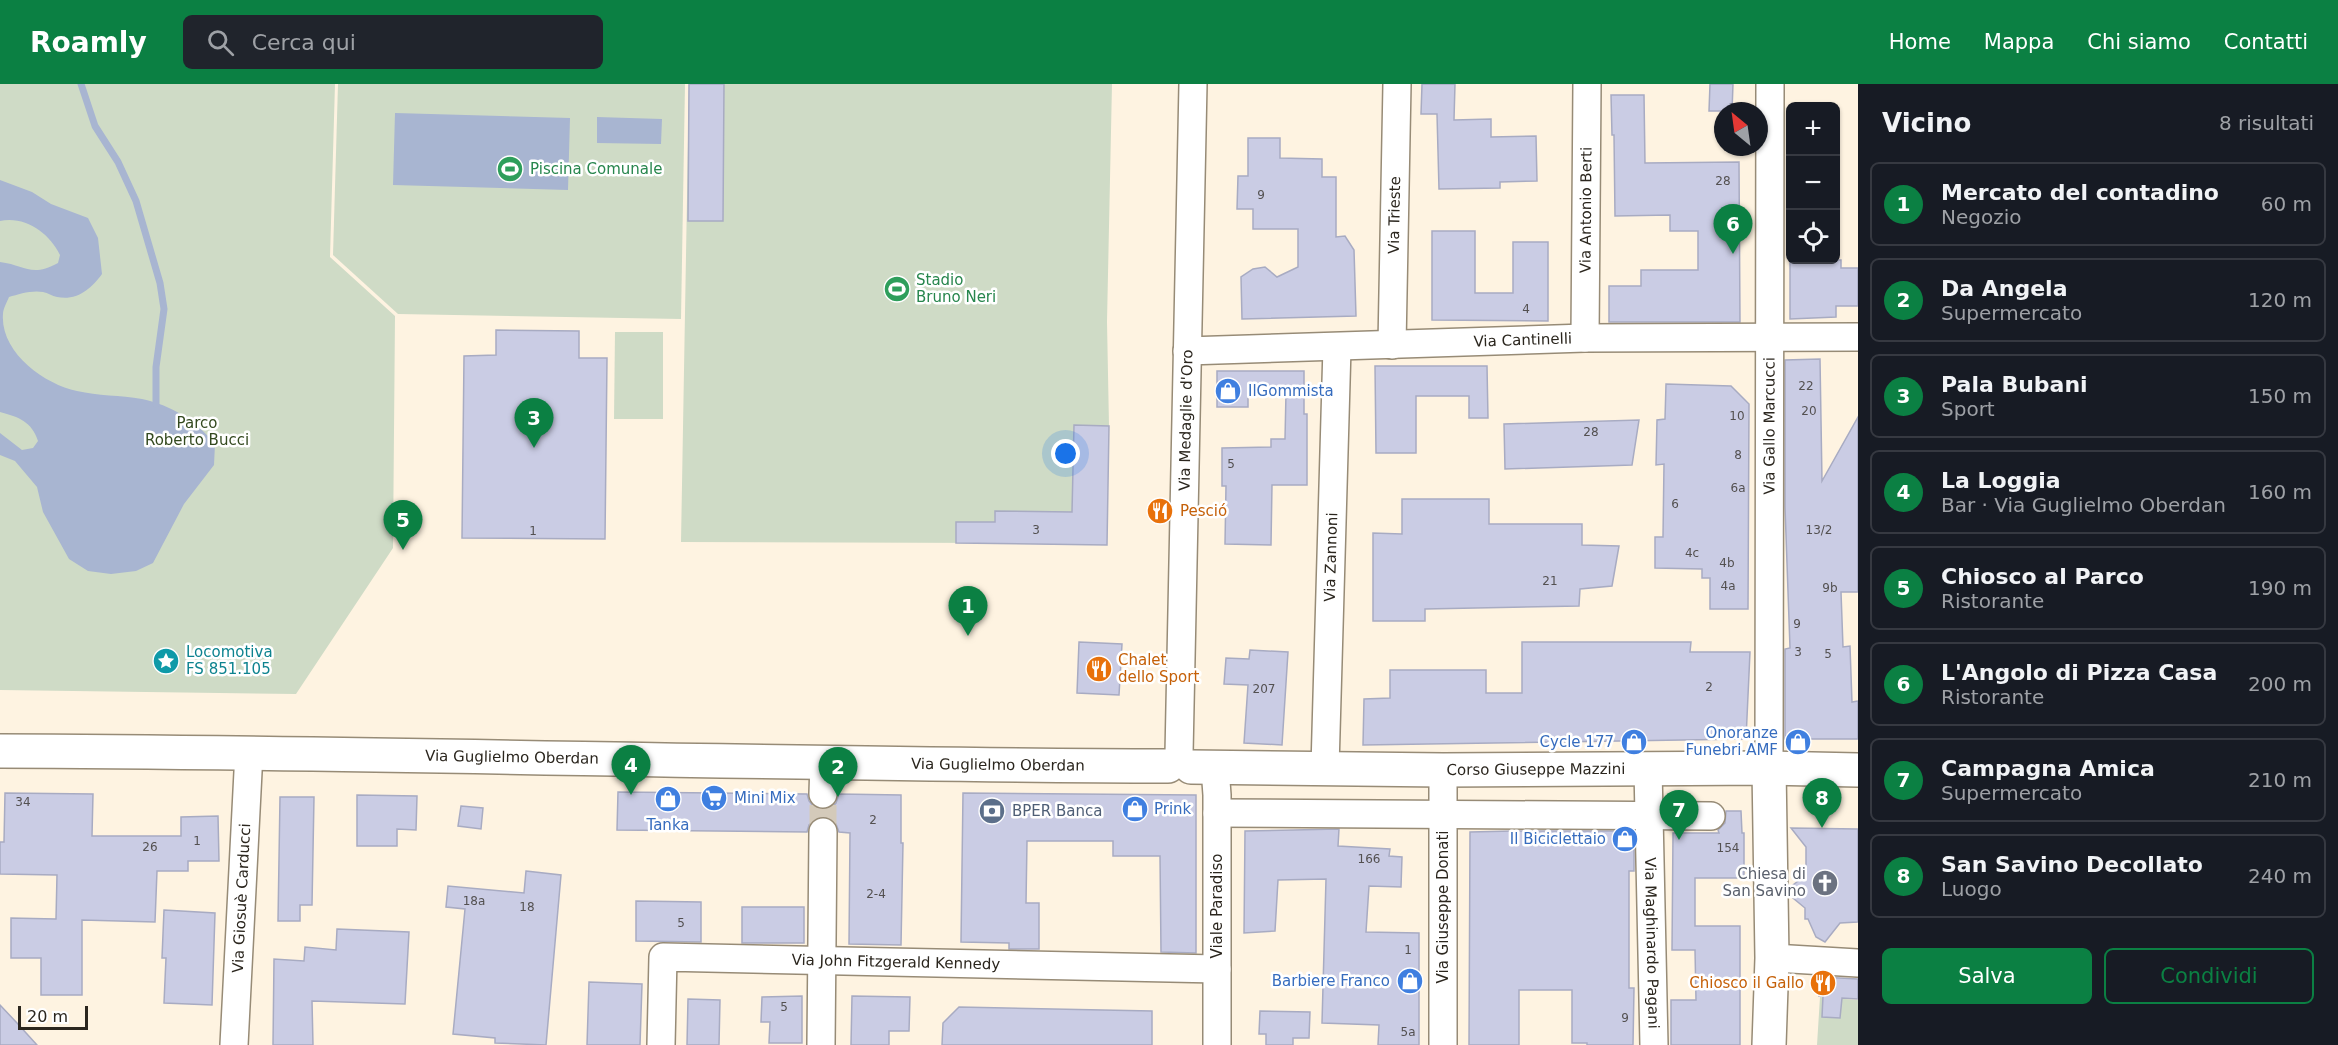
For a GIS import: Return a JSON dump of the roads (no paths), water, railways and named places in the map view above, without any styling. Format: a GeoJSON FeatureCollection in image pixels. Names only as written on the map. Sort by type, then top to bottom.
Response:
{"type":"FeatureCollection","features":[{"type":"Feature","properties":{"kind":"main road","name":"Via Guglielmo Oberdan"},"geometry":{"type":"LineString","coordinates":[[0,751],[249,752],[824,762],[1188,764]]}},
{"type":"Feature","properties":{"kind":"main road","name":"Corso Giuseppe Mazzini"},"geometry":{"type":"LineString","coordinates":[[1188,764],[1443,770],[1769,768],[1858,770]]}},
{"type":"Feature","properties":{"kind":"main road"},"geometry":{"type":"LineString","coordinates":[[1769,768],[1772,958],[1769,1045]]}},
{"type":"Feature","properties":{"kind":"street","name":"Via Medaglie d'Oro"},"geometry":{"type":"LineString","coordinates":[[1188,764],[1187,351],[1193,84]]}},
{"type":"Feature","properties":{"kind":"street","name":"Via Trieste"},"geometry":{"type":"LineString","coordinates":[[1392,345],[1397,84]]}},
{"type":"Feature","properties":{"kind":"street","name":"Via Antonio Berti"},"geometry":{"type":"LineString","coordinates":[[1584,338],[1587,84]]}},
{"type":"Feature","properties":{"kind":"street","name":"Via Gallo Marcucci"},"geometry":{"type":"LineString","coordinates":[[1769,768],[1770,84]]}},
{"type":"Feature","properties":{"kind":"street","name":"Via Cantinelli"},"geometry":{"type":"LineString","coordinates":[[1187,351],[1584,338],[1858,337]]}},
{"type":"Feature","properties":{"kind":"street","name":"Via Zannoni"},"geometry":{"type":"LineString","coordinates":[[1325,767],[1337,347]]}},
{"type":"Feature","properties":{"kind":"street","name":"Via Giosuè Carducci"},"geometry":{"type":"LineString","coordinates":[[234,1045],[249,752]]}},
{"type":"Feature","properties":{"kind":"street"},"geometry":{"type":"LineString","coordinates":[[823,794],[824,762]]}},
{"type":"Feature","properties":{"kind":"street","name":"Viale Paradiso"},"geometry":{"type":"LineString","coordinates":[[1188,764],[1217,813],[1217,1045]]}},
{"type":"Feature","properties":{"kind":"street","name":"Via Maghinardo Pagani"},"geometry":{"type":"LineString","coordinates":[[1648,769],[1654,1045]]}},
{"type":"Feature","properties":{"kind":"street","name":"Via Giuseppe Donati"},"geometry":{"type":"LineString","coordinates":[[1443,770],[1443,1045]]}},
{"type":"Feature","properties":{"kind":"street"},"geometry":{"type":"LineString","coordinates":[[1217,813],[1711,816]]}},
{"type":"Feature","properties":{"kind":"street"},"geometry":{"type":"LineString","coordinates":[[821,1045],[823,832]]}},
{"type":"Feature","properties":{"kind":"street","name":"Via John Fitzgerald Kennedy"},"geometry":{"type":"LineString","coordinates":[[661,1045],[663,957],[1217,969]]}},
{"type":"Feature","properties":{"kind":"street"},"geometry":{"type":"LineString","coordinates":[[1772,958],[1858,963]]}},
{"type":"Feature","properties":{"kind":"water"},"geometry":{"type":"Polygon","coordinates":[[[395,113],[570,118],[568,190],[393,185],[395,113]]]}},
{"type":"Feature","properties":{"kind":"water"},"geometry":{"type":"Polygon","coordinates":[[[597,117],[662,119],[661,144],[597,143],[597,117]]]}},
{"type":"Feature","properties":{"kind":"water"},"geometry":{"type":"Polygon","coordinates":[[[0,180],[32,192],[51,204],[88,218],[98,238],[102,274],[83,293],[71,297],[57,297],[39,292],[9,297],[3,312],[4,328],[16,353],[38,374],[64,387],[85,393],[142,399],[163,405],[191,421],[215,444],[214,465],[184,504],[153,563],[136,571],[111,574],[88,571],[69,559],[43,512],[37,487],[15,461],[0,455],[0,433],[22,450],[33,448],[38,441],[32,429],[24,421],[0,412],[0,262],[41,270],[58,263],[60,255],[50,240],[36,228],[19,221],[0,221],[0,180]]]}},
{"type":"Feature","properties":{"kind":"waterway"},"geometry":{"type":"LineString","coordinates":[[81,84],[95,126],[118,162],[136,201],[160,283],[164,309],[156,367],[156,404]]}},
{"type":"Feature","properties":{"kind":"tunnel"},"geometry":{"type":"LineString","coordinates":[[823,794],[823,832]]}},
{"type":"Feature","properties":{"kind":"place","name":"Piscina Comunale"},"geometry":{"type":"Point","coordinates":[510,169]}},
{"type":"Feature","properties":{"kind":"place","name":"L'Angolo di Pizza Casa"},"geometry":{"type":"Point","coordinates":[1733,254]}},
{"type":"Feature","properties":{"kind":"place","name":"Stadio Bruno Neri"},"geometry":{"type":"Point","coordinates":[897,289]}},
{"type":"Feature","properties":{"kind":"place","name":"IlGommista"},"geometry":{"type":"Point","coordinates":[1228,391]}},
{"type":"Feature","properties":{"kind":"place","name":"Pala Bubani"},"geometry":{"type":"Point","coordinates":[534,448]}},
{"type":"Feature","properties":{"kind":"place","name":"Pesció"},"geometry":{"type":"Point","coordinates":[1160,511]}},
{"type":"Feature","properties":{"kind":"place","name":"Chiosco al Parco"},"geometry":{"type":"Point","coordinates":[403,550]}},
{"type":"Feature","properties":{"kind":"place","name":"Mercato del contadino"},"geometry":{"type":"Point","coordinates":[968,636]}},
{"type":"Feature","properties":{"kind":"place","name":"Locomotiva FS 851.105"},"geometry":{"type":"Point","coordinates":[166,661]}},
{"type":"Feature","properties":{"kind":"place","name":"Chalet dello Sport"},"geometry":{"type":"Point","coordinates":[1099,669]}},
{"type":"Feature","properties":{"kind":"place","name":"Cycle 177"},"geometry":{"type":"Point","coordinates":[1634,742]}},
{"type":"Feature","properties":{"kind":"place","name":"Onoranze Funebri AMF"},"geometry":{"type":"Point","coordinates":[1798,742]}},
{"type":"Feature","properties":{"kind":"place","name":"La Loggia"},"geometry":{"type":"Point","coordinates":[631,795]}},
{"type":"Feature","properties":{"kind":"place","name":"Da Angela"},"geometry":{"type":"Point","coordinates":[838,797]}},
{"type":"Feature","properties":{"kind":"place","name":"Mini Mix"},"geometry":{"type":"Point","coordinates":[714,798]}},
{"type":"Feature","properties":{"kind":"place","name":"Tanka"},"geometry":{"type":"Point","coordinates":[668,799]}},
{"type":"Feature","properties":{"kind":"place","name":"Prink"},"geometry":{"type":"Point","coordinates":[1135,809]}},
{"type":"Feature","properties":{"kind":"place","name":"BPER Banca"},"geometry":{"type":"Point","coordinates":[992,811]}},
{"type":"Feature","properties":{"kind":"place","name":"San Savino Decollato"},"geometry":{"type":"Point","coordinates":[1822,828]}},
{"type":"Feature","properties":{"kind":"place","name":"Il Biciclettaio"},"geometry":{"type":"Point","coordinates":[1625,839]}},
{"type":"Feature","properties":{"kind":"place","name":"Campagna Amica"},"geometry":{"type":"Point","coordinates":[1679,840]}},
{"type":"Feature","properties":{"kind":"place","name":"Chiesa di San Savino"},"geometry":{"type":"Point","coordinates":[1825,883]}},
{"type":"Feature","properties":{"kind":"place","name":"Barbiere Franco"},"geometry":{"type":"Point","coordinates":[1410,981]}},
{"type":"Feature","properties":{"kind":"place","name":"Chiosco il Gallo"},"geometry":{"type":"Point","coordinates":[1823,983]}},
{"type":"Feature","properties":{"kind":"park label","name":"Parco Roberto Bucci"},"geometry":{"type":"Point","coordinates":[197,432]}}]}
